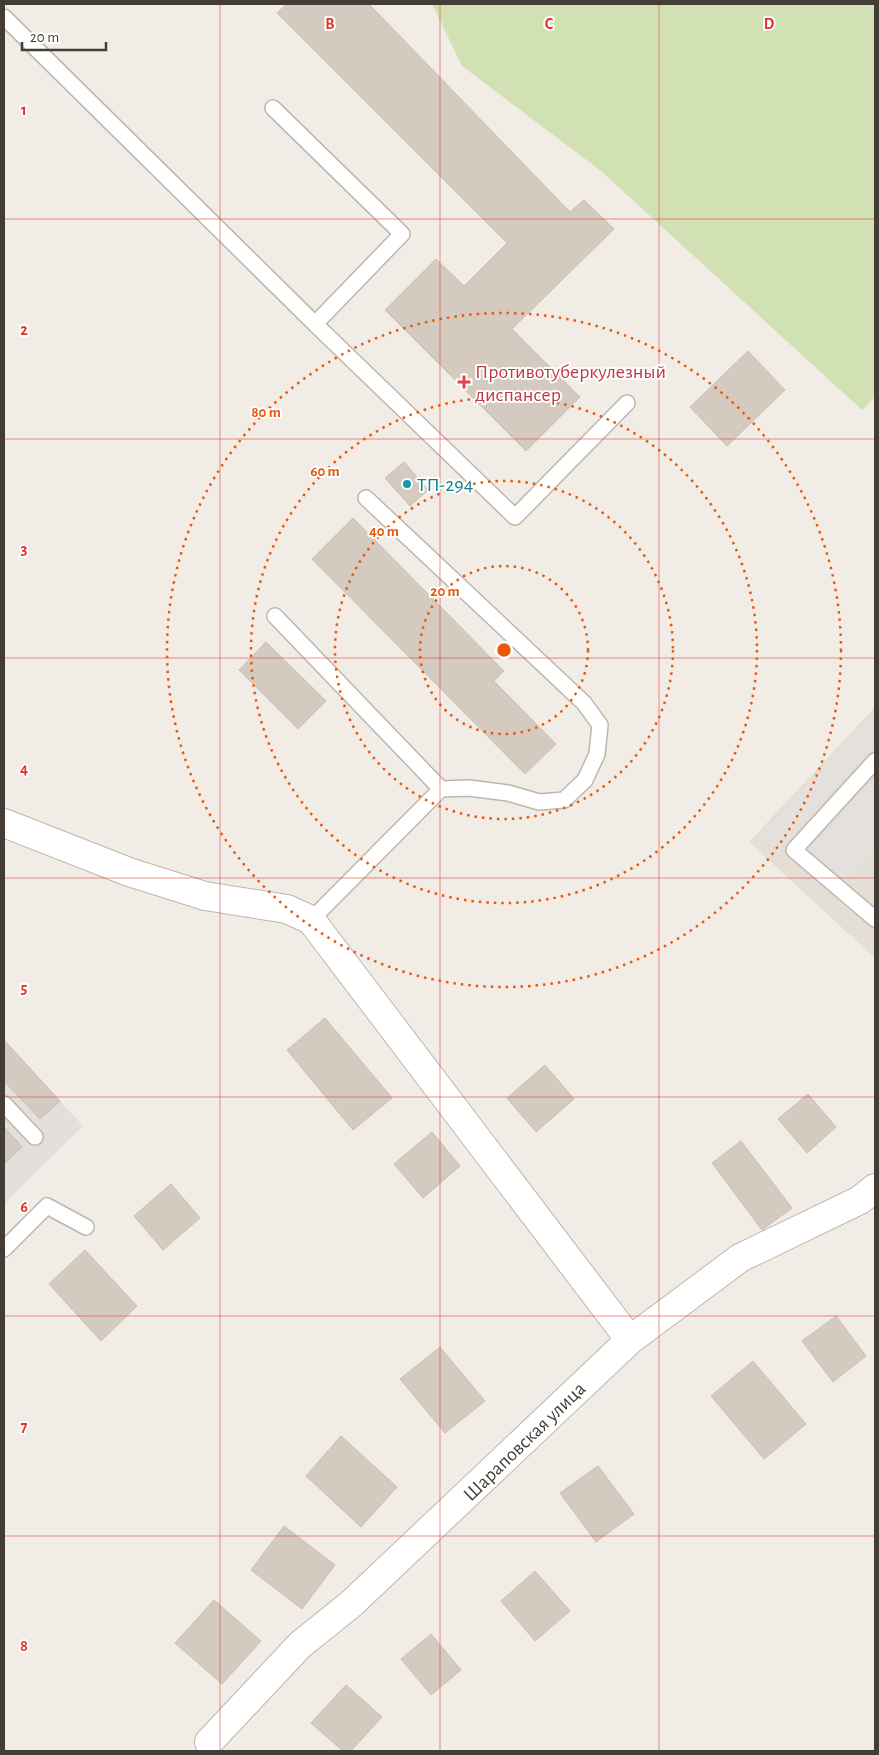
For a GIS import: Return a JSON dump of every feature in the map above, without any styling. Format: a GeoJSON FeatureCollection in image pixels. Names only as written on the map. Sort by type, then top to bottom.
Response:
{"type":"FeatureCollection","features":[{"type":"Feature","properties":{"kind":"street"},"geometry":{"type":"LineString","coordinates":[[4,823],[128,872],[205,896],[287,909],[311,920],[630,1340]]}},
{"type":"Feature","properties":{"kind":"street","name":"Шараповская улица"},"geometry":{"type":"LineString","coordinates":[[209,1742],[300,1645],[352,1604],[630,1340],[740,1258],[860,1200],[875,1188]]}},
{"type":"Feature","properties":{"kind":"lane"},"geometry":{"type":"LineString","coordinates":[[4,17],[315,324],[515,517],[627,402]]}},
{"type":"Feature","properties":{"kind":"lane"},"geometry":{"type":"LineString","coordinates":[[273,108],[402,234],[315,324]]}},
{"type":"Feature","properties":{"kind":"lane"},"geometry":{"type":"LineString","coordinates":[[311,920],[441,789],[469,788],[508,792],[539,802],[564,800],[585,780],[597,754],[600,725],[584,703],[366,498]]}},
{"type":"Feature","properties":{"kind":"lane"},"geometry":{"type":"LineString","coordinates":[[275,616],[441,789]]}},
{"type":"Feature","properties":{"kind":"lane"},"geometry":{"type":"LineString","coordinates":[[875,761],[794,850],[875,919]]}},
{"type":"Feature","properties":{"kind":"lane"},"geometry":{"type":"LineString","coordinates":[[4,1104],[35,1137]]}},
{"type":"Feature","properties":{"kind":"lane"},"geometry":{"type":"LineString","coordinates":[[4,1249],[47,1206],[86,1227]]}},
{"type":"Feature","properties":{"kind":"shaded area"},"geometry":{"type":"Polygon","coordinates":[[[875,707],[875,958],[749,842],[875,707]]]}},
{"type":"Feature","properties":{"kind":"shaded area"},"geometry":{"type":"Polygon","coordinates":[[[875,711],[875,744],[778,851],[761,836],[875,711]]]}},
{"type":"Feature","properties":{"kind":"shaded area"},"geometry":{"type":"Polygon","coordinates":[[[875,778],[875,850],[846,882],[810,849],[875,778]]]}},
{"type":"Feature","properties":{"kind":"shaded area"},"geometry":{"type":"Polygon","coordinates":[[[4,1040],[83,1126],[4,1204],[4,1040]]]}},
{"type":"Feature","properties":{"kind":"green space"},"geometry":{"type":"Polygon","coordinates":[[[432,4],[875,4],[875,397],[862,410],[601,171],[462,66],[432,4]]]}},
{"type":"Feature","properties":{"kind":"building"},"geometry":{"type":"Polygon","coordinates":[[[287,4],[369,4],[570,212],[584,200],[614,229],[512,329],[580,397],[526,451],[385,310],[436,259],[464,286],[507,243],[277,13],[287,4]]]}},
{"type":"Feature","properties":{"kind":"building"},"geometry":{"type":"Polygon","coordinates":[[[748,351],[785,390],[727,446],[690,407],[748,351]]]}},
{"type":"Feature","properties":{"kind":"building","name":"ТП-294"},"geometry":{"type":"Polygon","coordinates":[[[404,462],[428,490],[410,506],[385,478],[404,462]]]}},
{"type":"Feature","properties":{"kind":"building"},"geometry":{"type":"Polygon","coordinates":[[[353,518],[504,671],[494,681],[556,744],[525,774],[312,559],[353,518]]]}},
{"type":"Feature","properties":{"kind":"building"},"geometry":{"type":"Polygon","coordinates":[[[266,642],[326,701],[298,729],[239,670],[266,642]]]}},
{"type":"Feature","properties":{"kind":"building"},"geometry":{"type":"Polygon","coordinates":[[[325,1018],[392,1098],[353,1130],[287,1050],[325,1018]]]}},
{"type":"Feature","properties":{"kind":"building"},"geometry":{"type":"Polygon","coordinates":[[[4,1040],[60,1101],[40,1119],[4,1081],[4,1040]]]}},
{"type":"Feature","properties":{"kind":"building"},"geometry":{"type":"Polygon","coordinates":[[[545,1065],[574,1099],[536,1132],[507,1098],[545,1065]]]}},
{"type":"Feature","properties":{"kind":"building"},"geometry":{"type":"Polygon","coordinates":[[[808,1094],[836,1127],[807,1153],[778,1119],[808,1094]]]}},
{"type":"Feature","properties":{"kind":"building"},"geometry":{"type":"Polygon","coordinates":[[[4,1127],[22,1147],[4,1164],[4,1127]]]}},
{"type":"Feature","properties":{"kind":"building"},"geometry":{"type":"Polygon","coordinates":[[[432,1132],[460,1166],[423,1198],[394,1164],[432,1132]]]}},
{"type":"Feature","properties":{"kind":"building"},"geometry":{"type":"Polygon","coordinates":[[[741,1141],[792,1208],[762,1230],[712,1163],[741,1141]]]}},
{"type":"Feature","properties":{"kind":"building"},"geometry":{"type":"Polygon","coordinates":[[[171,1184],[200,1218],[163,1250],[134,1216],[171,1184]]]}},
{"type":"Feature","properties":{"kind":"building"},"geometry":{"type":"Polygon","coordinates":[[[85,1250],[137,1306],[101,1341],[49,1284],[85,1250]]]}},
{"type":"Feature","properties":{"kind":"building"},"geometry":{"type":"Polygon","coordinates":[[[836,1316],[866,1356],[833,1382],[802,1341],[836,1316]]]}},
{"type":"Feature","properties":{"kind":"building"},"geometry":{"type":"Polygon","coordinates":[[[440,1347],[485,1401],[445,1433],[400,1379],[440,1347]]]}},
{"type":"Feature","properties":{"kind":"building"},"geometry":{"type":"Polygon","coordinates":[[[753,1361],[806,1424],[764,1459],[711,1396],[753,1361]]]}},
{"type":"Feature","properties":{"kind":"building"},"geometry":{"type":"Polygon","coordinates":[[[341,1436],[397,1487],[361,1527],[306,1476],[341,1436]]]}},
{"type":"Feature","properties":{"kind":"building"},"geometry":{"type":"Polygon","coordinates":[[[598,1466],[634,1514],[596,1542],[560,1493],[598,1466]]]}},
{"type":"Feature","properties":{"kind":"building"},"geometry":{"type":"Polygon","coordinates":[[[284,1526],[335,1565],[302,1609],[251,1570],[284,1526]]]}},
{"type":"Feature","properties":{"kind":"building"},"geometry":{"type":"Polygon","coordinates":[[[535,1571],[570,1611],[535,1641],[501,1601],[535,1571]]]}},
{"type":"Feature","properties":{"kind":"building"},"geometry":{"type":"Polygon","coordinates":[[[214,1600],[261,1641],[222,1684],[175,1643],[214,1600]]]}},
{"type":"Feature","properties":{"kind":"building"},"geometry":{"type":"Polygon","coordinates":[[[431,1634],[461,1670],[431,1695],[401,1659],[431,1634]]]}},
{"type":"Feature","properties":{"kind":"building"},"geometry":{"type":"Polygon","coordinates":[[[346,1685],[382,1717],[351,1751],[343,1751],[311,1723],[346,1685]]]}},
{"type":"Feature","properties":{"kind":"place","name":"Противотуберкулезный диспансер"},"geometry":{"type":"Point","coordinates":[464,382]}},
{"type":"Feature","properties":{"kind":"place","name":"ТП-294"},"geometry":{"type":"Point","coordinates":[407,484]}}]}
